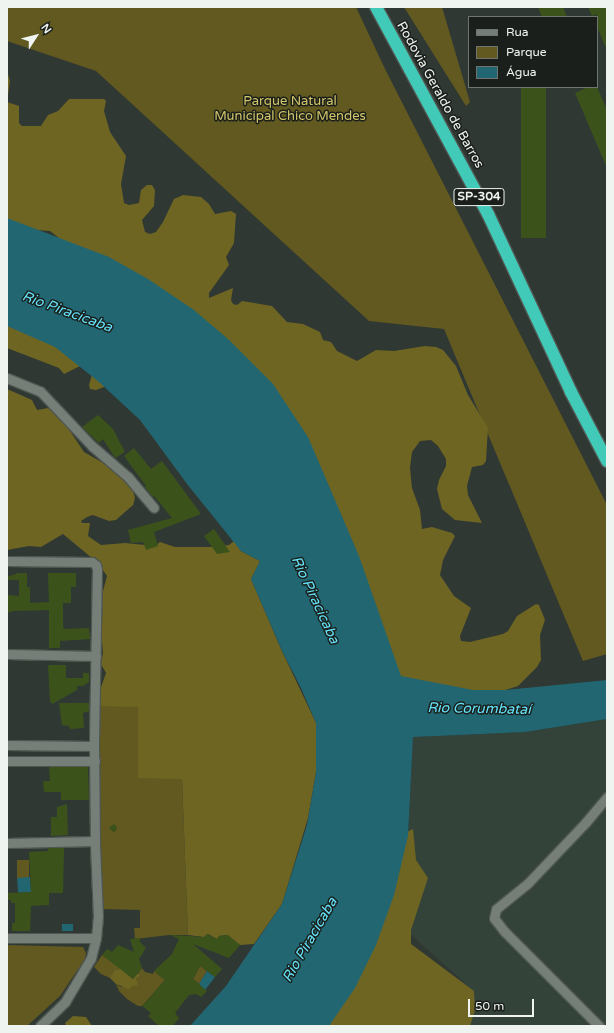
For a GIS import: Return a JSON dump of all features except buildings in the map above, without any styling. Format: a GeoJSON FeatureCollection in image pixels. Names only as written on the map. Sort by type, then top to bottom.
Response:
{"type":"FeatureCollection","features":[{"type":"Feature","properties":{"kind":"highway","name":"Rodovia Geraldo de Barros"},"geometry":{"type":"LineString","coordinates":[[376,7],[488,214],[571,392],[607,461]]}},
{"type":"Feature","properties":{"kind":"highway","name":"Rodovia Geraldo de Barros"},"geometry":{"type":"LineString","coordinates":[[571,392],[607,445]]}},
{"type":"Feature","properties":{"kind":"street"},"geometry":{"type":"LineString","coordinates":[[7,378],[40,391],[92,446],[128,477],[154,508]]}},
{"type":"Feature","properties":{"kind":"street"},"geometry":{"type":"LineString","coordinates":[[7,561],[92,562],[96,565],[94,746],[95,841],[98,916],[96,938],[91,958],[65,1002],[40,1026]]}},
{"type":"Feature","properties":{"kind":"street"},"geometry":{"type":"LineString","coordinates":[[7,654],[96,656]]}},
{"type":"Feature","properties":{"kind":"street"},"geometry":{"type":"LineString","coordinates":[[7,745],[94,746]]}},
{"type":"Feature","properties":{"kind":"street"},"geometry":{"type":"LineString","coordinates":[[7,761],[95,762]]}},
{"type":"Feature","properties":{"kind":"street"},"geometry":{"type":"LineString","coordinates":[[599,1026],[504,932],[494,918],[496,910],[528,883],[586,822],[607,797]]}},
{"type":"Feature","properties":{"kind":"street"},"geometry":{"type":"LineString","coordinates":[[7,843],[95,841]]}},
{"type":"Feature","properties":{"kind":"street"},"geometry":{"type":"LineString","coordinates":[[7,938],[96,938]]}},
{"type":"Feature","properties":{"kind":"shaded area"},"geometry":{"type":"Polygon","coordinates":[[[7,71],[10,81],[7,102],[7,71]]]}},
{"type":"Feature","properties":{"kind":"shaded area"},"geometry":{"type":"Polygon","coordinates":[[[69,99],[104,99],[106,101],[104,111],[110,132],[126,156],[121,184],[124,203],[129,205],[139,203],[141,190],[147,185],[152,185],[155,190],[154,206],[142,220],[145,232],[150,234],[156,232],[163,222],[174,199],[183,195],[201,197],[209,204],[215,214],[231,211],[236,214],[234,243],[226,257],[229,265],[209,293],[209,298],[233,288],[231,300],[233,304],[237,305],[242,301],[272,306],[287,322],[303,324],[320,332],[323,340],[331,342],[337,351],[357,361],[376,350],[394,351],[425,346],[436,347],[443,350],[456,366],[468,395],[488,428],[486,461],[483,465],[472,467],[467,486],[468,495],[482,523],[455,520],[442,509],[437,489],[439,480],[446,466],[446,459],[438,446],[431,440],[420,441],[412,452],[410,468],[412,488],[420,510],[422,529],[432,527],[452,533],[455,536],[443,560],[440,575],[454,596],[471,608],[460,636],[461,641],[470,642],[503,634],[508,631],[517,616],[536,604],[539,605],[545,620],[540,635],[541,660],[537,667],[518,686],[484,697],[399,679],[82,256],[50,231],[7,228],[7,102],[19,106],[19,123],[22,126],[41,126],[48,115],[58,111],[69,99]]]}},
{"type":"Feature","properties":{"kind":"shaded area"},"geometry":{"type":"Polygon","coordinates":[[[7,311],[21,321],[59,332],[117,373],[127,387],[127,394],[109,385],[96,390],[90,389],[89,385],[93,371],[90,367],[84,364],[64,374],[59,368],[7,348],[7,311]]]}},
{"type":"Feature","properties":{"kind":"shaded area"},"geometry":{"type":"Polygon","coordinates":[[[7,389],[32,400],[37,410],[54,407],[67,421],[68,428],[84,452],[112,468],[133,491],[135,498],[133,505],[116,520],[109,521],[93,515],[81,521],[82,523],[90,523],[88,536],[101,545],[125,543],[155,546],[160,542],[175,547],[212,547],[229,545],[234,541],[241,551],[260,561],[251,579],[281,649],[316,723],[316,772],[308,818],[282,904],[254,944],[240,945],[227,935],[219,936],[217,939],[208,934],[204,937],[188,935],[182,779],[138,778],[138,707],[100,706],[101,687],[106,673],[101,664],[103,653],[99,606],[107,576],[98,563],[63,534],[41,547],[29,546],[7,550],[7,389]]]}},
{"type":"Feature","properties":{"kind":"shaded area"},"geometry":{"type":"Polygon","coordinates":[[[607,719],[607,1026],[449,1026],[441,1014],[468,986],[387,913],[408,836],[413,737],[525,732],[607,719]]]}},
{"type":"Feature","properties":{"kind":"shaded area"},"geometry":{"type":"Polygon","coordinates":[[[413,829],[416,860],[428,878],[411,930],[411,944],[474,991],[475,1010],[470,1026],[302,1026],[403,834],[413,829]]]}},
{"type":"Feature","properties":{"kind":"shaded area"},"geometry":{"type":"Polygon","coordinates":[[[119,967],[133,979],[138,973],[141,976],[136,979],[138,985],[132,986],[129,989],[116,984],[110,978],[115,970],[119,970],[119,967]]]}},
{"type":"Feature","properties":{"kind":"shaded area"},"geometry":{"type":"Polygon","coordinates":[[[73,1016],[86,1017],[92,1026],[66,1026],[65,1023],[73,1016]]]}},
{"type":"Feature","properties":{"kind":"green space","name":"Parque Natural Municipal Chico Mendes"},"geometry":{"type":"Polygon","coordinates":[[[7,7],[356,7],[385,69],[607,505],[607,654],[583,661],[444,329],[369,321],[96,71],[7,41],[7,7]]]}},
{"type":"Feature","properties":{"kind":"green space"},"geometry":{"type":"Polygon","coordinates":[[[404,7],[442,7],[470,102],[466,106],[404,7]]]}},
{"type":"Feature","properties":{"kind":"green space"},"geometry":{"type":"Polygon","coordinates":[[[100,706],[138,706],[182,779],[188,935],[169,935],[135,939],[134,928],[140,928],[140,910],[102,909],[99,833],[100,706]]]}},
{"type":"Feature","properties":{"kind":"green space"},"geometry":{"type":"Polygon","coordinates":[[[17,860],[29,860],[29,878],[17,878],[17,860]]]}},
{"type":"Feature","properties":{"kind":"green space"},"geometry":{"type":"Polygon","coordinates":[[[7,945],[83,947],[86,953],[85,959],[60,996],[27,1026],[7,1026],[7,945]]]}},
{"type":"Feature","properties":{"kind":"green space"},"geometry":{"type":"Polygon","coordinates":[[[102,955],[119,967],[119,970],[110,978],[101,974],[94,967],[102,955]]]}},
{"type":"Feature","properties":{"kind":"green space"},"geometry":{"type":"Polygon","coordinates":[[[200,966],[207,971],[199,984],[193,979],[200,966]]]}},
{"type":"Feature","properties":{"kind":"green space"},"geometry":{"type":"Polygon","coordinates":[[[142,968],[145,972],[153,974],[154,971],[165,980],[142,1006],[138,1006],[127,999],[119,991],[116,984],[121,987],[141,976],[138,973],[142,968]]]}},
{"type":"Feature","properties":{"kind":"water"},"geometry":{"type":"Polygon","coordinates":[[[7,218],[109,257],[148,279],[194,310],[229,340],[273,384],[308,437],[359,556],[401,676],[473,690],[506,690],[607,680],[607,719],[525,732],[413,737],[408,836],[394,895],[376,945],[355,988],[329,1026],[190,1026],[226,986],[282,904],[307,825],[316,772],[316,723],[301,688],[283,653],[251,579],[260,561],[241,551],[187,484],[140,420],[99,382],[55,347],[7,326],[7,218]]]}},
{"type":"Feature","properties":{"kind":"water"},"geometry":{"type":"Polygon","coordinates":[[[30,877],[31,892],[18,893],[17,878],[30,877]]]}},
{"type":"Feature","properties":{"kind":"water"},"geometry":{"type":"Polygon","coordinates":[[[62,924],[73,924],[73,931],[62,931],[62,924]]]}},
{"type":"Feature","properties":{"kind":"water"},"geometry":{"type":"Polygon","coordinates":[[[207,971],[215,977],[205,990],[199,984],[207,971]]]}},
{"type":"Feature","properties":{"kind":"water label","name":"Rio Piracicaba"},"geometry":{"type":"Point","coordinates":[67,312]}},
{"type":"Feature","properties":{"kind":"water label","name":"Rio Piracicaba"},"geometry":{"type":"Point","coordinates":[315,600]}},
{"type":"Feature","properties":{"kind":"water label","name":"Rio Corumbataí"},"geometry":{"type":"Point","coordinates":[479,709]}},
{"type":"Feature","properties":{"kind":"water label","name":"Rio Piracicaba"},"geometry":{"type":"Point","coordinates":[310,940]}}]}
